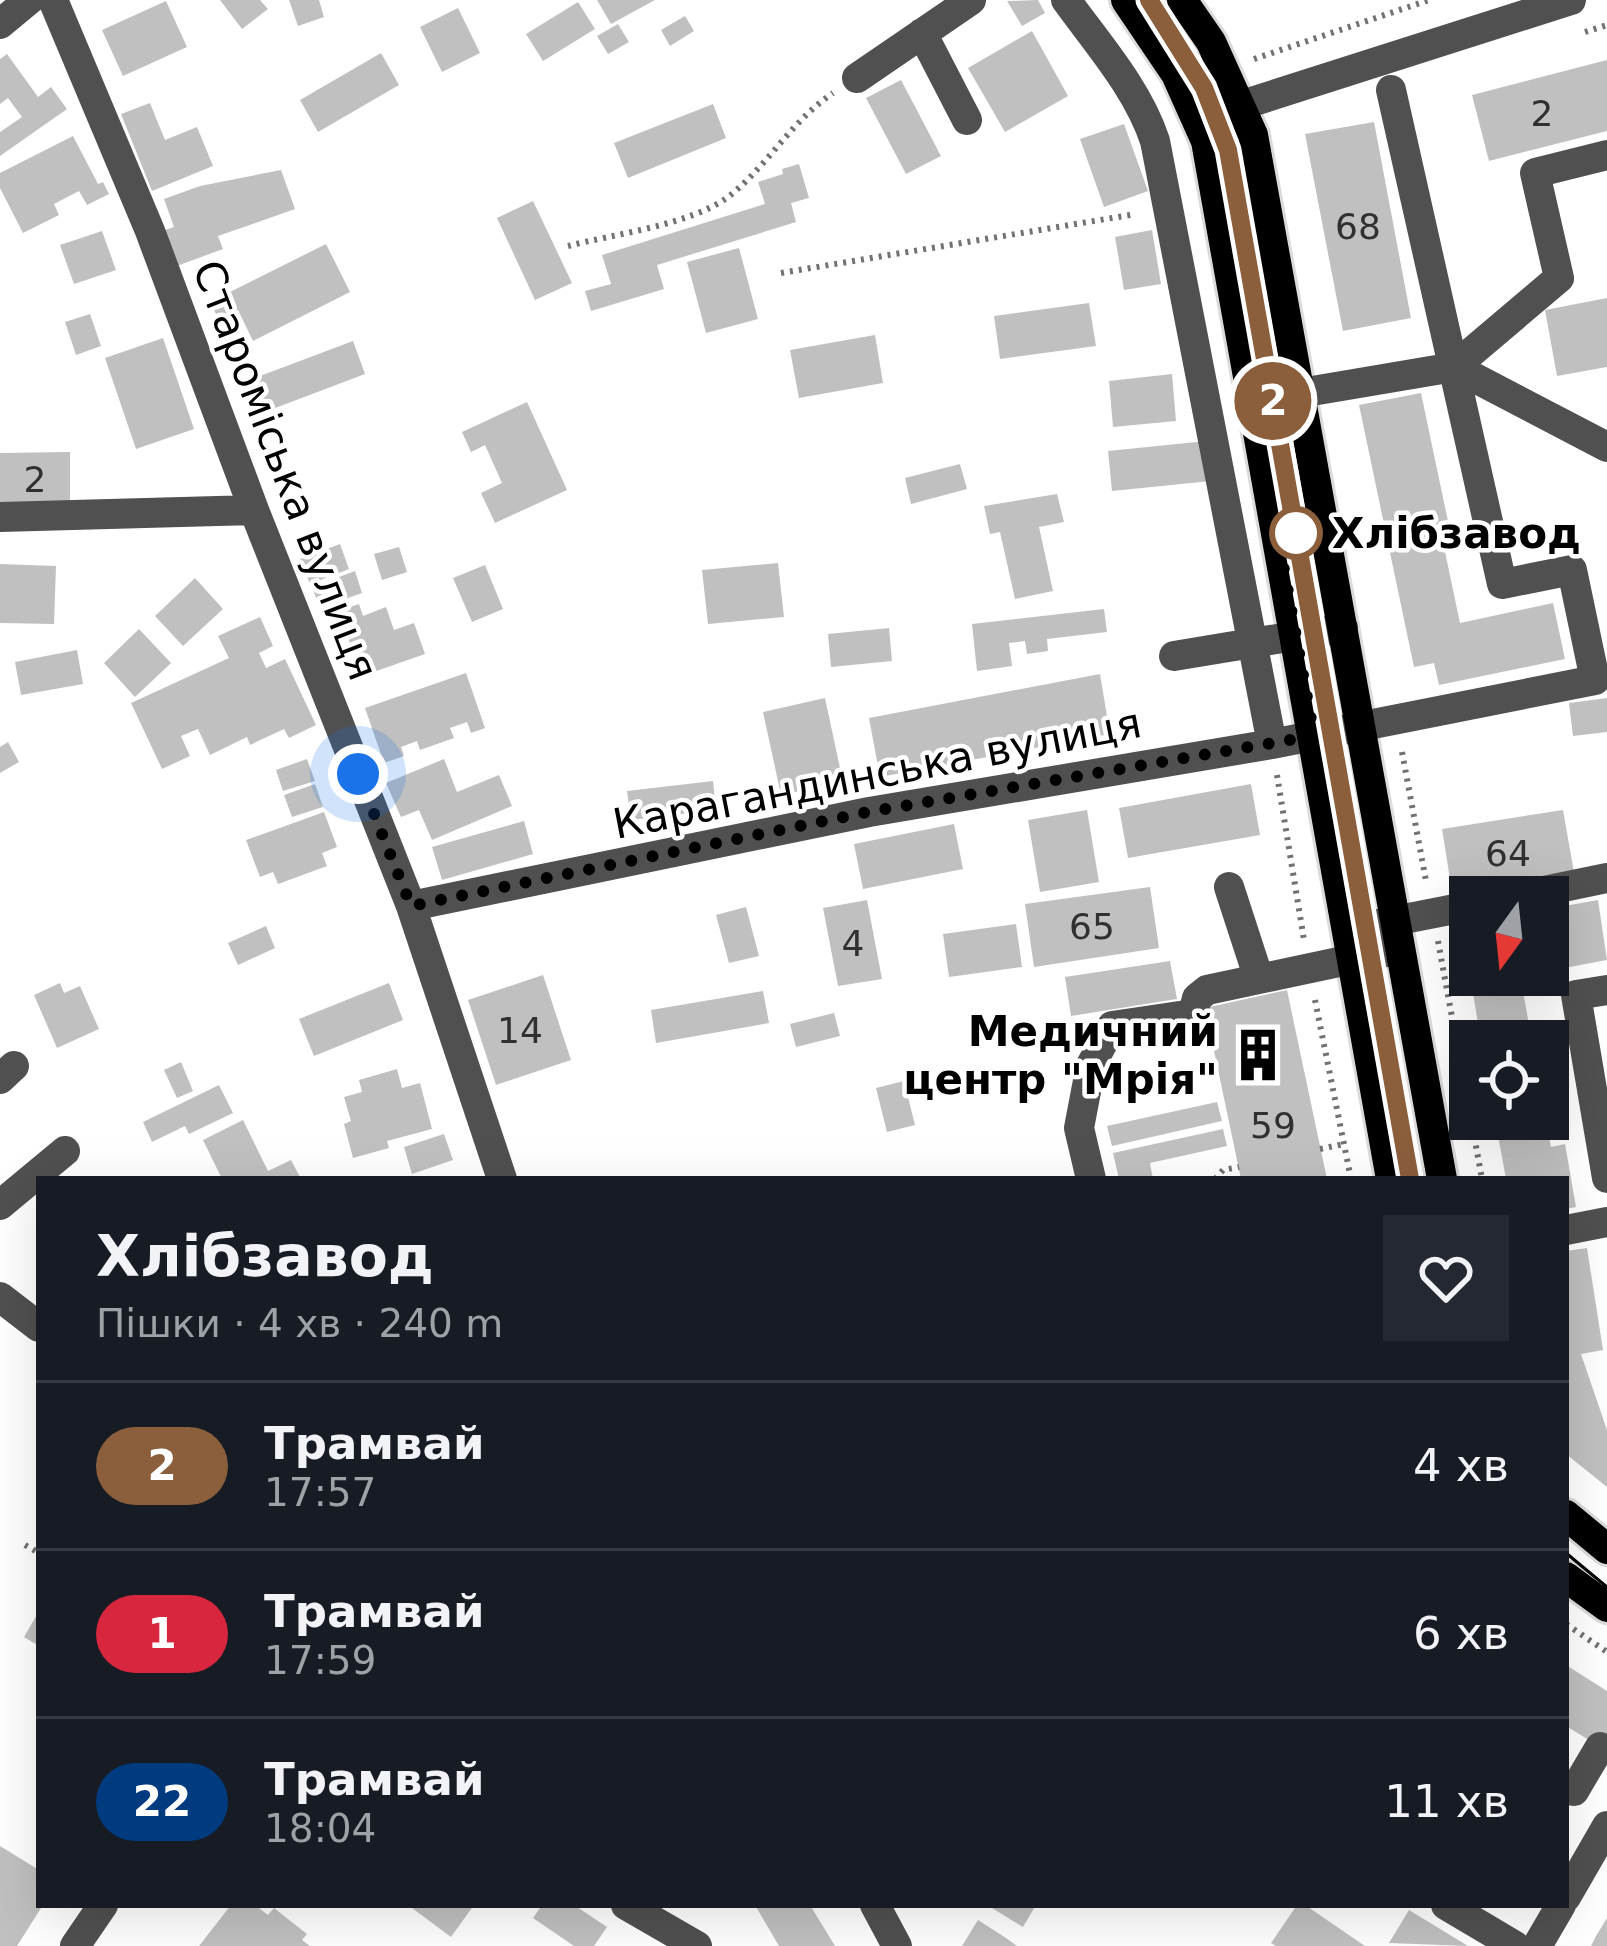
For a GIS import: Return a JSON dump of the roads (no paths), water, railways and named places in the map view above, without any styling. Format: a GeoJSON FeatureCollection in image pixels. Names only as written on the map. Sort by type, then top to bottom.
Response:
{"type":"FeatureCollection","features":[{"type":"Feature","properties":{"kind":"main road"},"geometry":{"type":"LineString","coordinates":[[1126,0],[1176,74],[1206,141],[1390,1176]]}},
{"type":"Feature","properties":{"kind":"main road"},"geometry":{"type":"LineString","coordinates":[[1182,0],[1211,42],[1253,135],[1441,1176]]}},
{"type":"Feature","properties":{"kind":"main road"},"geometry":{"type":"LineString","coordinates":[[1569,1517],[1607,1549]]}},
{"type":"Feature","properties":{"kind":"main road"},"geometry":{"type":"LineString","coordinates":[[1569,1579],[1607,1607]]}},
{"type":"Feature","properties":{"kind":"street"},"geometry":{"type":"LineString","coordinates":[[0,24],[29,0]]}},
{"type":"Feature","properties":{"kind":"street","name":"Староміська вулиця"},"geometry":{"type":"LineString","coordinates":[[53,0],[150,231],[254,510],[411,906],[501,1176]]}},
{"type":"Feature","properties":{"kind":"street"},"geometry":{"type":"LineString","coordinates":[[856,78],[971,0]]}},
{"type":"Feature","properties":{"kind":"street"},"geometry":{"type":"LineString","coordinates":[[1066,0],[1148,119],[1272,744]]}},
{"type":"Feature","properties":{"kind":"street"},"geometry":{"type":"LineString","coordinates":[[1198,119],[1571,0]]}},
{"type":"Feature","properties":{"kind":"street"},"geometry":{"type":"LineString","coordinates":[[922,33],[967,120]]}},
{"type":"Feature","properties":{"kind":"street"},"geometry":{"type":"LineString","coordinates":[[1391,90],[1502,584],[1571,570],[1601,678]]}},
{"type":"Feature","properties":{"kind":"street"},"geometry":{"type":"LineString","coordinates":[[1253,401],[1454,367],[1559,278],[1535,173],[1607,155]]}},
{"type":"Feature","properties":{"kind":"street"},"geometry":{"type":"LineString","coordinates":[[1454,367],[1607,447]]}},
{"type":"Feature","properties":{"kind":"street"},"geometry":{"type":"LineString","coordinates":[[0,517],[254,510]]}},
{"type":"Feature","properties":{"kind":"street"},"geometry":{"type":"LineString","coordinates":[[1174,656],[1342,628]]}},
{"type":"Feature","properties":{"kind":"street","name":"Карагандинська вулиця"},"geometry":{"type":"LineString","coordinates":[[411,906],[868,812],[1272,744],[1601,678]]}},
{"type":"Feature","properties":{"kind":"street"},"geometry":{"type":"LineString","coordinates":[[1569,886],[1607,878]]}},
{"type":"Feature","properties":{"kind":"street"},"geometry":{"type":"LineString","coordinates":[[1229,887],[1259,979]]}},
{"type":"Feature","properties":{"kind":"street"},"geometry":{"type":"LineString","coordinates":[[1090,1176],[1079,1128],[1091,1065],[1112,1026],[1192,1014],[1201,992],[1259,979],[1350,944],[1398,935],[1449,914]]}},
{"type":"Feature","properties":{"kind":"street"},"geometry":{"type":"LineString","coordinates":[[1607,990],[1576,995],[1607,1178]]}},
{"type":"Feature","properties":{"kind":"street"},"geometry":{"type":"LineString","coordinates":[[0,1204],[65,1151]]}},
{"type":"Feature","properties":{"kind":"street"},"geometry":{"type":"LineString","coordinates":[[1569,1229],[1607,1222]]}},
{"type":"Feature","properties":{"kind":"street"},"geometry":{"type":"LineString","coordinates":[[0,1298],[36,1325]]}},
{"type":"Feature","properties":{"kind":"street"},"geometry":{"type":"LineString","coordinates":[[1569,1788],[1574,1791],[1600,1747]]}},
{"type":"Feature","properties":{"kind":"street"},"geometry":{"type":"LineString","coordinates":[[1569,1892],[1607,1826]]}},
{"type":"Feature","properties":{"kind":"street"},"geometry":{"type":"LineString","coordinates":[[75,1946],[101,1908]]}},
{"type":"Feature","properties":{"kind":"street"},"geometry":{"type":"LineString","coordinates":[[629,1908],[658,1936],[697,1946]]}},
{"type":"Feature","properties":{"kind":"street"},"geometry":{"type":"LineString","coordinates":[[877,1908],[897,1946]]}},
{"type":"Feature","properties":{"kind":"street"},"geometry":{"type":"LineString","coordinates":[[1452,1908],[1517,1945],[1558,1908]]}},
{"type":"Feature","properties":{"kind":"tram line"},"geometry":{"type":"LineString","coordinates":[[1149,0],[1204,88],[1228,150],[1409,1176]]}},
{"type":"Feature","properties":{"kind":"tram line","name":"2"},"geometry":{"type":"LineString","coordinates":[[1149,0],[1204,88],[1228,150],[1409,1176]]}},
{"type":"Feature","properties":{"kind":"tram line"},"geometry":{"type":"LineString","coordinates":[[1569,1555],[1607,1587]]}},
{"type":"Feature","properties":{"kind":"place","name":"Хлібзавод"},"geometry":{"type":"Point","coordinates":[1296,533]}},
{"type":"Feature","properties":{"kind":"place","name":"Медичний центр \"Мрія\""},"geometry":{"type":"Point","coordinates":[1258,1055]}}]}
